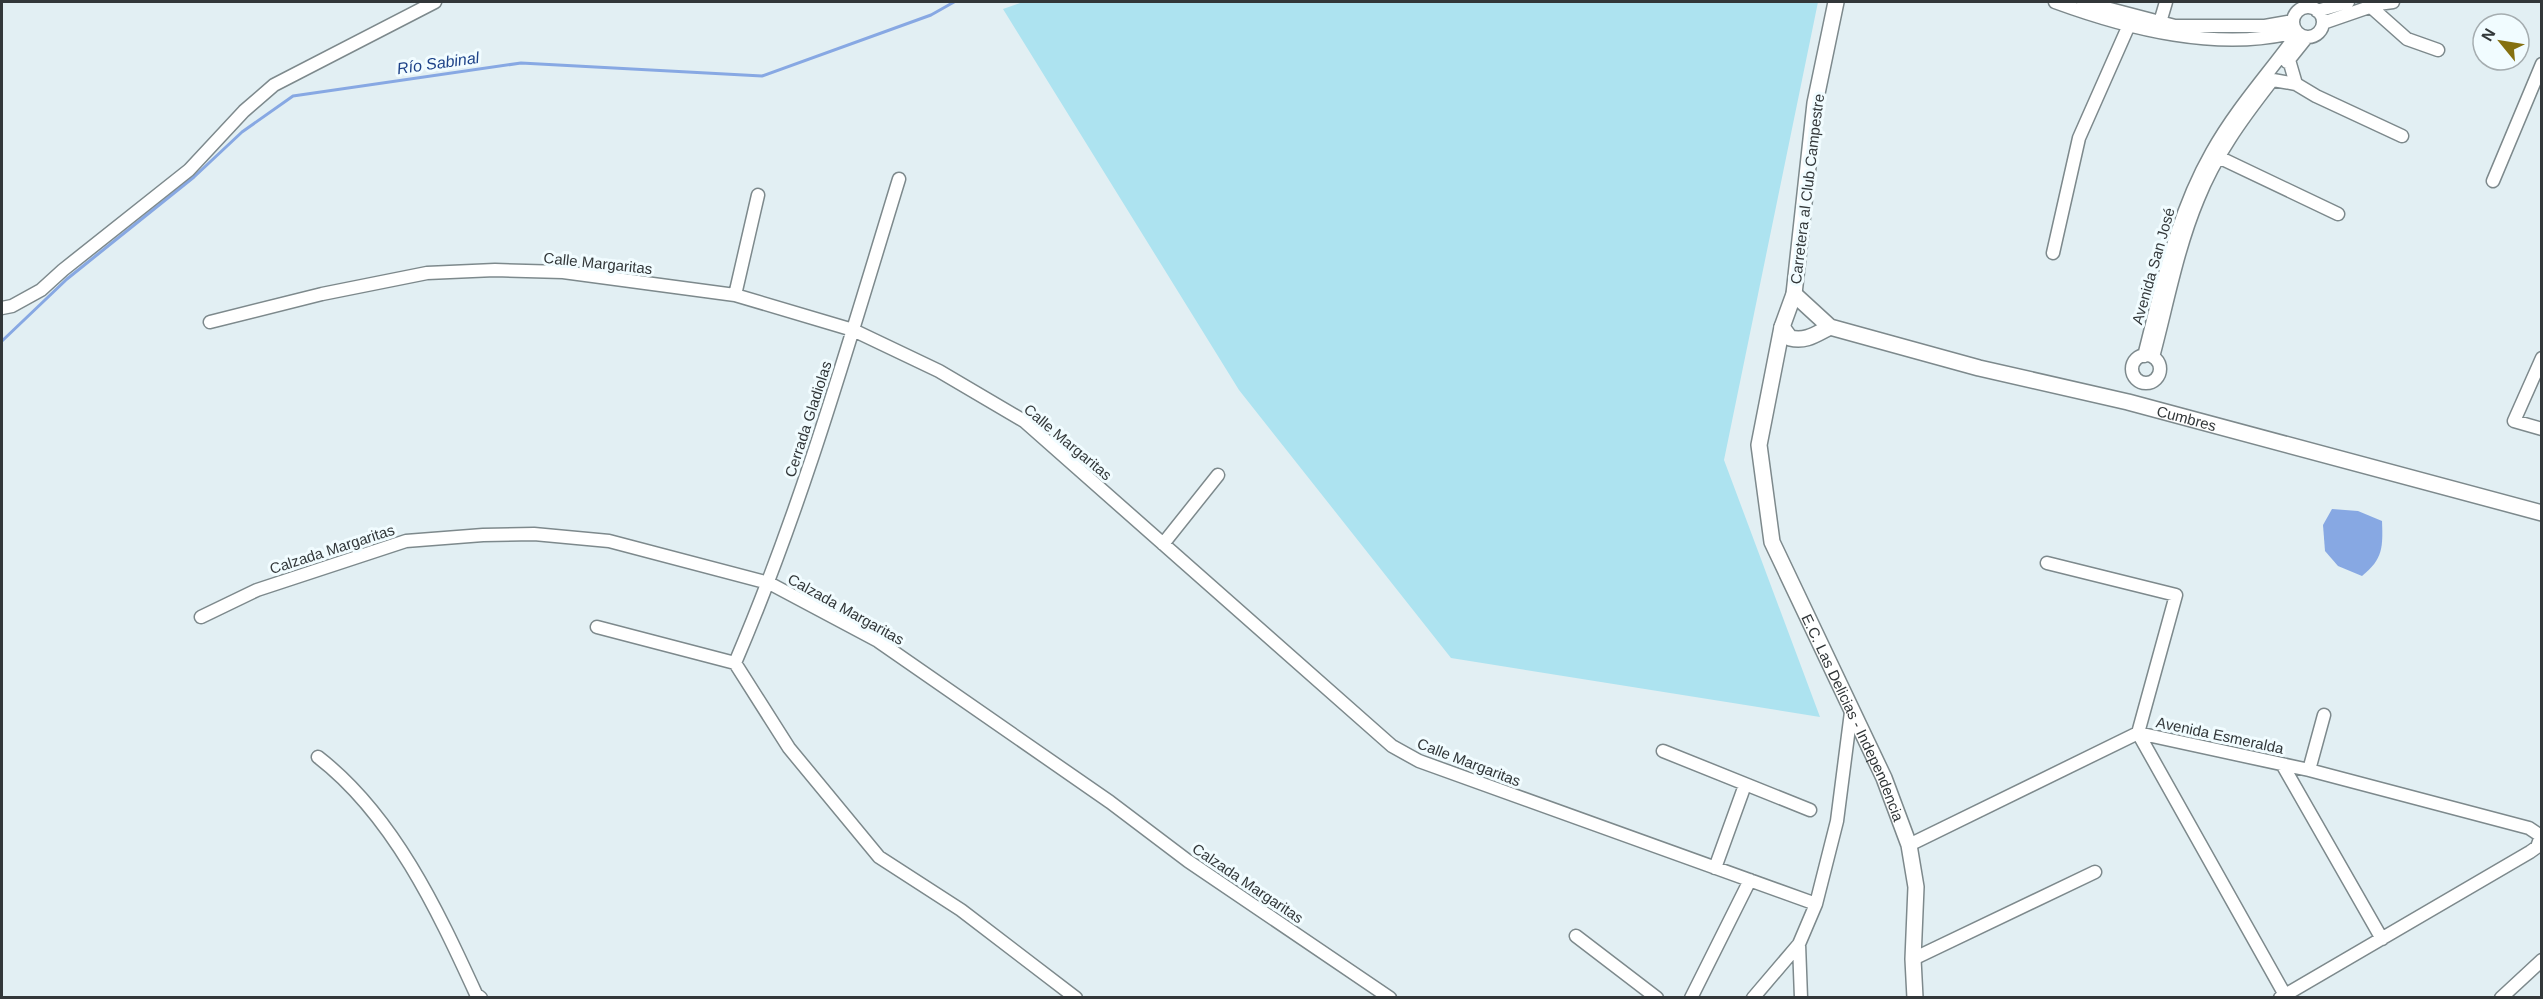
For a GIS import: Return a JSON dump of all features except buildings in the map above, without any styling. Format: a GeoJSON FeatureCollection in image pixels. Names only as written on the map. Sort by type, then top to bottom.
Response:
{"type":"FeatureCollection","features":[{"type":"Feature","properties":{"kind":"street"},"geometry":{"type":"LineString","coordinates":[[2,308],[12,306],[41,290],[189,170],[244,111],[274,85],[435,2]]}},
{"type":"Feature","properties":{"kind":"street","name":"Carretera al Club Campestre"},"geometry":{"type":"LineString","coordinates":[[1759,445],[1782,327],[1794,294],[1815,102],[1836,2]]}},
{"type":"Feature","properties":{"kind":"street"},"geometry":{"type":"LineString","coordinates":[[2055,2],[2129,25],[2158,27]]}},
{"type":"Feature","properties":{"kind":"street"},"geometry":{"type":"LineString","coordinates":[[2083,2],[2158,27],[2204,37],[2256,38],[2298,31],[2316,35],[2322,23],[2365,5],[2393,2]]}},
{"type":"Feature","properties":{"kind":"street"},"geometry":{"type":"LineString","coordinates":[[2158,27],[2166,2]]}},
{"type":"Feature","properties":{"kind":"street"},"geometry":{"type":"LineString","coordinates":[[2298,31],[2296,13],[2304,8],[2317,11],[2348,2]]}},
{"type":"Feature","properties":{"kind":"street"},"geometry":{"type":"LineString","coordinates":[[2365,5],[2407,39],[2438,50]]}},
{"type":"Feature","properties":{"kind":"street"},"geometry":{"type":"LineString","coordinates":[[2317,11],[2322,23]]}},
{"type":"Feature","properties":{"kind":"street"},"geometry":{"type":"LineString","coordinates":[[2053,253],[2079,138],[2129,25]]}},
{"type":"Feature","properties":{"kind":"street","name":"Avenida San José"},"geometry":{"type":"LineString","coordinates":[[2214,155],[2289,60],[2298,31]]}},
{"type":"Feature","properties":{"kind":"street","name":"Avenida San José"},"geometry":{"type":"LineString","coordinates":[[2149,356],[2169,280],[2175,236],[2190,195],[2214,155],[2227,126],[2298,31]]}},
{"type":"Feature","properties":{"kind":"street"},"geometry":{"type":"LineString","coordinates":[[2289,60],[2296,84]]}},
{"type":"Feature","properties":{"kind":"street"},"geometry":{"type":"LineString","coordinates":[[2493,181],[2541,64]]}},
{"type":"Feature","properties":{"kind":"street"},"geometry":{"type":"LineString","coordinates":[[2273,80],[2296,84],[2316,96],[2402,136]]}},
{"type":"Feature","properties":{"kind":"street"},"geometry":{"type":"LineString","coordinates":[[2214,155],[2338,214]]}},
{"type":"Feature","properties":{"kind":"street","name":"Cerrada Gladiolas"},"geometry":{"type":"LineString","coordinates":[[735,663],[769,583],[853,330],[899,179]]}},
{"type":"Feature","properties":{"kind":"street"},"geometry":{"type":"LineString","coordinates":[[735,295],[758,195]]}},
{"type":"Feature","properties":{"kind":"street","name":"Calle Margaritas"},"geometry":{"type":"LineString","coordinates":[[210,322],[322,294],[427,273],[495,270],[563,272],[735,295],[853,330],[939,371],[1024,421],[1392,746],[1419,761],[1816,904]]}},
{"type":"Feature","properties":{"kind":"street","name":"Cumbres"},"geometry":{"type":"LineString","coordinates":[[1794,294],[1830,327],[1979,368],[2133,403],[2541,513]]}},
{"type":"Feature","properties":{"kind":"street"},"geometry":{"type":"LineString","coordinates":[[1782,327],[1790,338],[1799,340],[1830,327]]}},
{"type":"Feature","properties":{"kind":"street"},"geometry":{"type":"LineString","coordinates":[[2133,403],[2140,380],[2133,365],[2149,356],[2159,364],[2160,374],[2153,381],[2140,380]]}},
{"type":"Feature","properties":{"kind":"street"},"geometry":{"type":"LineString","coordinates":[[2541,358],[2514,421],[2541,429]]}},
{"type":"Feature","properties":{"kind":"street","name":"E.C. Las Delicias - Independencia"},"geometry":{"type":"LineString","coordinates":[[1759,445],[1772,542],[1884,778],[1909,845],[1916,887],[1913,959],[1915,998]]}},
{"type":"Feature","properties":{"kind":"street"},"geometry":{"type":"LineString","coordinates":[[1163,544],[1218,474]]}},
{"type":"Feature","properties":{"kind":"street","name":"Calzada Margaritas"},"geometry":{"type":"LineString","coordinates":[[201,617],[256,590],[406,541],[483,535],[534,534],[609,541],[769,583],[878,641],[1110,802],[1188,861],[1390,998]]}},
{"type":"Feature","properties":{"kind":"street"},"geometry":{"type":"LineString","coordinates":[[2047,562],[2176,595],[2138,733],[2282,996],[2530,852],[2537,847],[2541,836]]}},
{"type":"Feature","properties":{"kind":"street"},"geometry":{"type":"LineString","coordinates":[[597,627],[735,663],[789,748],[879,857],[961,910],[1076,998]]}},
{"type":"Feature","properties":{"kind":"street"},"geometry":{"type":"LineString","coordinates":[[1753,998],[1799,944],[1816,904],[1837,820],[1851,712]]}},
{"type":"Feature","properties":{"kind":"street"},"geometry":{"type":"LineString","coordinates":[[2309,770],[2324,715]]}},
{"type":"Feature","properties":{"kind":"street","name":"Avenida Esmeralda"},"geometry":{"type":"LineString","coordinates":[[1909,845],[2138,733],[2309,770],[2529,828],[2541,836]]}},
{"type":"Feature","properties":{"kind":"street"},"geometry":{"type":"LineString","coordinates":[[1663,751],[1810,810]]}},
{"type":"Feature","properties":{"kind":"street"},"geometry":{"type":"LineString","coordinates":[[318,757],[345,778],[376,815],[432,904],[476,994],[481,998]]}},
{"type":"Feature","properties":{"kind":"street"},"geometry":{"type":"LineString","coordinates":[[2282,764],[2382,939]]}},
{"type":"Feature","properties":{"kind":"street"},"geometry":{"type":"LineString","coordinates":[[1715,868],[1745,785]]}},
{"type":"Feature","properties":{"kind":"street"},"geometry":{"type":"LineString","coordinates":[[1913,959],[2095,872]]}},
{"type":"Feature","properties":{"kind":"street"},"geometry":{"type":"LineString","coordinates":[[1691,998],[1750,880]]}},
{"type":"Feature","properties":{"kind":"street"},"geometry":{"type":"LineString","coordinates":[[1576,936],[1657,998]]}},
{"type":"Feature","properties":{"kind":"street"},"geometry":{"type":"LineString","coordinates":[[1799,944],[1801,998]]}},
{"type":"Feature","properties":{"kind":"street"},"geometry":{"type":"LineString","coordinates":[[2501,998],[2541,960]]}},
{"type":"Feature","properties":{"kind":"shaded area"},"geometry":{"type":"Polygon","coordinates":[[[1023,2],[1818,2],[1724,460],[1820,717],[1451,658],[1239,390],[1003,9],[1023,2]]]}},
{"type":"Feature","properties":{"kind":"water"},"geometry":{"type":"Polygon","coordinates":[[[2332,509],[2358,511],[2382,521],[2382,538],[2378,558],[2362,576],[2338,566],[2325,551],[2323,525],[2332,509]]]}},
{"type":"Feature","properties":{"kind":"waterway","name":"Río Sabinal"},"geometry":{"type":"LineString","coordinates":[[2,341],[67,279],[194,177],[242,132],[293,96],[521,63],[762,76],[931,15],[954,2]]}}]}
